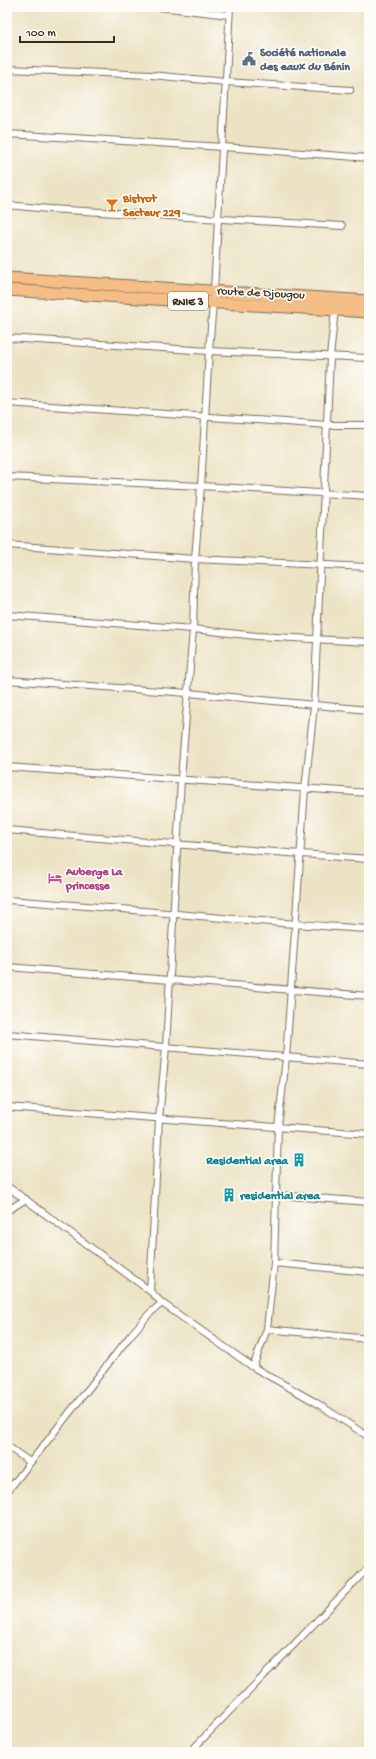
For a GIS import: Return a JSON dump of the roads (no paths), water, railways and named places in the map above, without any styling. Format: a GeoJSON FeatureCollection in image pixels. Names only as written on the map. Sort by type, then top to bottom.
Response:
{"type":"FeatureCollection","features":[{"type":"Feature","properties":{"kind":"highway","name":"route de Djougou"},"geometry":{"type":"LineString","coordinates":[[7,278],[369,301]]}},
{"type":"Feature","properties":{"kind":"highway","name":"route de Djougou"},"geometry":{"type":"LineString","coordinates":[[7,290],[96,294],[213,303],[369,312]]}},
{"type":"Feature","properties":{"kind":"street"},"geometry":{"type":"LineString","coordinates":[[160,7],[229,15]]}},
{"type":"Feature","properties":{"kind":"street"},"geometry":{"type":"LineString","coordinates":[[150,1291],[159,1120],[166,1047],[181,779],[193,629],[195,559],[214,291],[230,7]]}},
{"type":"Feature","properties":{"kind":"street"},"geometry":{"type":"LineString","coordinates":[[7,68],[151,75],[226,82],[350,90]]}},
{"type":"Feature","properties":{"kind":"street"},"geometry":{"type":"LineString","coordinates":[[7,134],[223,147],[369,158]]}},
{"type":"Feature","properties":{"kind":"street"},"geometry":{"type":"LineString","coordinates":[[7,205],[49,209],[342,226]]}},
{"type":"Feature","properties":{"kind":"street"},"geometry":{"type":"LineString","coordinates":[[253,1367],[267,1329],[274,1263],[278,1127],[286,1058],[305,788],[314,706],[330,357],[335,309]]}},
{"type":"Feature","properties":{"kind":"street"},"geometry":{"type":"LineString","coordinates":[[7,338],[209,351],[369,358]]}},
{"type":"Feature","properties":{"kind":"street"},"geometry":{"type":"LineString","coordinates":[[7,403],[328,425],[369,425]]}},
{"type":"Feature","properties":{"kind":"street"},"geometry":{"type":"LineString","coordinates":[[7,477],[369,496]]}},
{"type":"Feature","properties":{"kind":"street"},"geometry":{"type":"LineString","coordinates":[[7,545],[195,559],[320,564],[369,568]]}},
{"type":"Feature","properties":{"kind":"street"},"geometry":{"type":"LineString","coordinates":[[7,615],[193,629],[256,636],[369,642]]}},
{"type":"Feature","properties":{"kind":"street"},"geometry":{"type":"LineString","coordinates":[[7,680],[188,693],[369,710]]}},
{"type":"Feature","properties":{"kind":"street"},"geometry":{"type":"LineString","coordinates":[[7,766],[369,792]]}},
{"type":"Feature","properties":{"kind":"street"},"geometry":{"type":"LineString","coordinates":[[7,830],[178,845],[239,848],[369,859]]}},
{"type":"Feature","properties":{"kind":"street"},"geometry":{"type":"LineString","coordinates":[[7,900],[369,929]]}},
{"type":"Feature","properties":{"kind":"street"},"geometry":{"type":"LineString","coordinates":[[7,967],[369,996]]}},
{"type":"Feature","properties":{"kind":"street"},"geometry":{"type":"LineString","coordinates":[[7,1034],[369,1064]]}},
{"type":"Feature","properties":{"kind":"street"},"geometry":{"type":"LineString","coordinates":[[7,1107],[159,1120],[369,1134]]}},
{"type":"Feature","properties":{"kind":"street"},"geometry":{"type":"LineString","coordinates":[[7,1186],[150,1291],[162,1303],[253,1367],[315,1402],[369,1437]]}},
{"type":"Feature","properties":{"kind":"street"},"geometry":{"type":"LineString","coordinates":[[277,1196],[369,1202]]}},
{"type":"Feature","properties":{"kind":"street"},"geometry":{"type":"LineString","coordinates":[[7,1211],[26,1199]]}},
{"type":"Feature","properties":{"kind":"street"},"geometry":{"type":"LineString","coordinates":[[274,1263],[369,1272]]}},
{"type":"Feature","properties":{"kind":"street"},"geometry":{"type":"LineString","coordinates":[[7,1492],[130,1336],[149,1314],[162,1303]]}},
{"type":"Feature","properties":{"kind":"street"},"geometry":{"type":"LineString","coordinates":[[267,1329],[369,1339]]}},
{"type":"Feature","properties":{"kind":"street"},"geometry":{"type":"LineString","coordinates":[[7,1446],[30,1462]]}},
{"type":"Feature","properties":{"kind":"street"},"geometry":{"type":"LineString","coordinates":[[190,1752],[369,1567]]}},
{"type":"Feature","properties":{"kind":"place","name":"Société nationale des eaux du Bénin"},"geometry":{"type":"Point","coordinates":[249,59]}},
{"type":"Feature","properties":{"kind":"place","name":"Bistrot Secteur 229"},"geometry":{"type":"Point","coordinates":[112,205]}},
{"type":"Feature","properties":{"kind":"place","name":"Auberge La princesse"},"geometry":{"type":"Point","coordinates":[55,878]}},
{"type":"Feature","properties":{"kind":"place","name":"Residential area"},"geometry":{"type":"Point","coordinates":[299,1160]}},
{"type":"Feature","properties":{"kind":"place","name":"residential area"},"geometry":{"type":"Point","coordinates":[229,1195]}}]}
